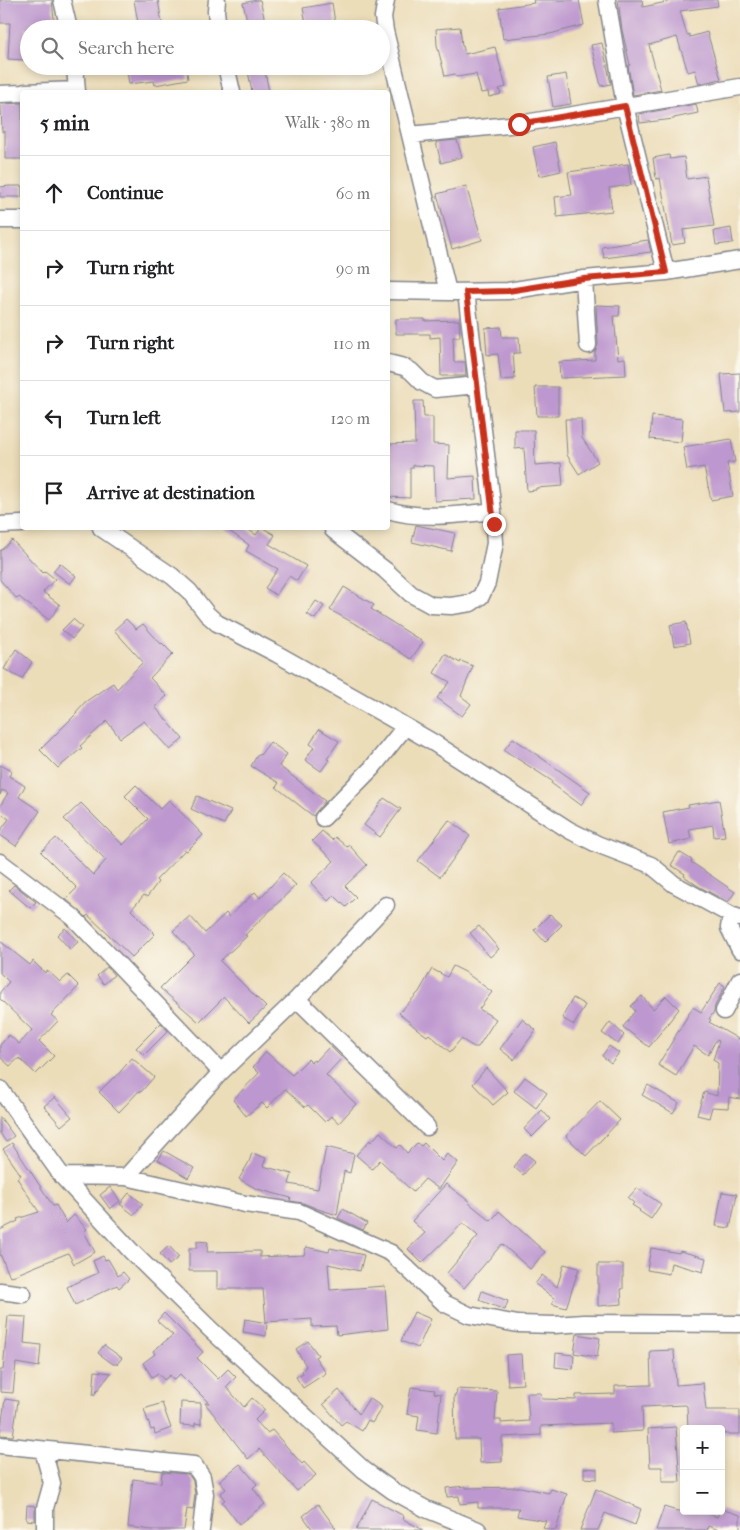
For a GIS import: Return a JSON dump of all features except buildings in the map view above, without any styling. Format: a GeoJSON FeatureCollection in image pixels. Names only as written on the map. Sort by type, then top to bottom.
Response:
{"type":"FeatureCollection","features":[{"type":"Feature","properties":{"kind":"street"},"geometry":{"type":"LineString","coordinates":[[62,0],[67,20]]}},
{"type":"Feature","properties":{"kind":"street"},"geometry":{"type":"LineString","coordinates":[[217,0],[217,20]]}},
{"type":"Feature","properties":{"kind":"street"},"geometry":{"type":"LineString","coordinates":[[383,20],[386,0]]}},
{"type":"Feature","properties":{"kind":"street"},"geometry":{"type":"LineString","coordinates":[[606,0],[625,106],[666,272]]}},
{"type":"Feature","properties":{"kind":"street"},"geometry":{"type":"LineString","coordinates":[[390,52],[448,292]]}},
{"type":"Feature","properties":{"kind":"street"},"geometry":{"type":"LineString","coordinates":[[76,75],[77,90]]}},
{"type":"Feature","properties":{"kind":"street"},"geometry":{"type":"LineString","coordinates":[[228,75],[232,90]]}},
{"type":"Feature","properties":{"kind":"street"},"geometry":{"type":"LineString","coordinates":[[410,135],[519,124],[740,87]]}},
{"type":"Feature","properties":{"kind":"street"},"geometry":{"type":"LineString","coordinates":[[0,94],[20,93]]}},
{"type":"Feature","properties":{"kind":"street"},"geometry":{"type":"LineString","coordinates":[[0,220],[20,220]]}},
{"type":"Feature","properties":{"kind":"street"},"geometry":{"type":"LineString","coordinates":[[390,290],[508,291],[584,279],[666,272],[740,260]]}},
{"type":"Feature","properties":{"kind":"street"},"geometry":{"type":"LineString","coordinates":[[584,279],[588,345]]}},
{"type":"Feature","properties":{"kind":"street"},"geometry":{"type":"LineString","coordinates":[[333,530],[386,570],[412,594],[431,604],[450,606],[471,603],[481,596],[487,583],[495,543],[493,511],[466,292]]}},
{"type":"Feature","properties":{"kind":"street"},"geometry":{"type":"LineString","coordinates":[[390,364],[404,367],[422,382],[435,389],[478,386]]}},
{"type":"Feature","properties":{"kind":"street"},"geometry":{"type":"LineString","coordinates":[[390,510],[430,516],[458,516],[493,511]]}},
{"type":"Feature","properties":{"kind":"street"},"geometry":{"type":"LineString","coordinates":[[0,525],[20,524]]}},
{"type":"Feature","properties":{"kind":"street"},"geometry":{"type":"LineString","coordinates":[[104,530],[172,576],[189,591],[207,614],[217,623],[277,654],[405,726],[569,830],[597,844],[650,865],[674,884],[735,916],[729,928],[740,950]]}},
{"type":"Feature","properties":{"kind":"street"},"geometry":{"type":"LineString","coordinates":[[323,818],[372,768],[405,726]]}},
{"type":"Feature","properties":{"kind":"street"},"geometry":{"type":"LineString","coordinates":[[0,862],[73,917],[221,1072]]}},
{"type":"Feature","properties":{"kind":"street"},"geometry":{"type":"LineString","coordinates":[[126,1177],[221,1072],[297,999],[386,905]]}},
{"type":"Feature","properties":{"kind":"street"},"geometry":{"type":"LineString","coordinates":[[724,1011],[740,980]]}},
{"type":"Feature","properties":{"kind":"street"},"geometry":{"type":"LineString","coordinates":[[297,999],[427,1127]]}},
{"type":"Feature","properties":{"kind":"street"},"geometry":{"type":"LineString","coordinates":[[0,1089],[62,1176],[132,1252],[210,1328],[364,1470],[394,1491],[426,1509],[478,1530]]}},
{"type":"Feature","properties":{"kind":"street"},"geometry":{"type":"LineString","coordinates":[[62,1176],[126,1177],[245,1204],[299,1212],[391,1253],[444,1303],[469,1315],[518,1324],[554,1325],[584,1322],[740,1324]]}},
{"type":"Feature","properties":{"kind":"street"},"geometry":{"type":"LineString","coordinates":[[0,1291],[23,1294]]}},
{"type":"Feature","properties":{"kind":"street"},"geometry":{"type":"LineString","coordinates":[[0,1445],[194,1465],[202,1477],[205,1494],[202,1530]]}},
{"type":"Feature","properties":{"kind":"street"},"geometry":{"type":"LineString","coordinates":[[43,1450],[52,1483],[45,1508],[45,1530]]}},
{"type":"Feature","properties":{"kind":"route"},"geometry":{"type":"LineString","coordinates":[[494,524],[466,292],[508,291],[584,279],[666,272],[625,106],[519,124]]}}]}
